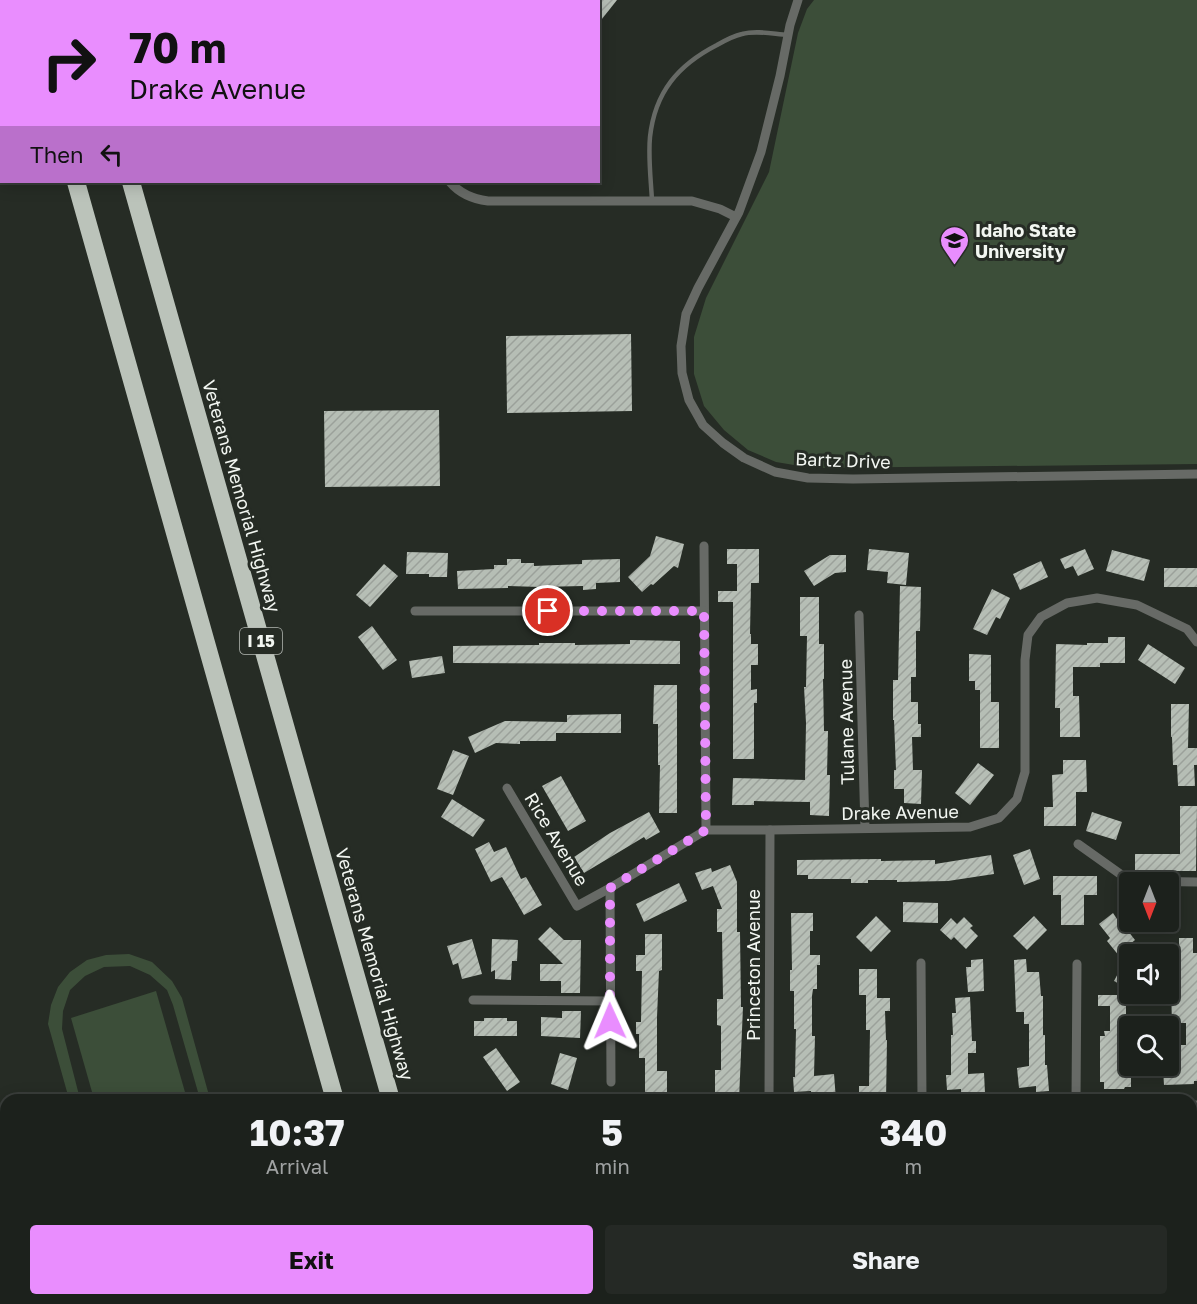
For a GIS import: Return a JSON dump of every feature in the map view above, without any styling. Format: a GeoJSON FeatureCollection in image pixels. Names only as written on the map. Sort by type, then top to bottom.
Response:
{"type":"FeatureCollection","features":[{"type":"Feature","properties":{"kind":"highway"},"geometry":{"type":"LineString","coordinates":[[76,183],[333,1094]]}},
{"type":"Feature","properties":{"kind":"highway","name":"Veterans Memorial Highway"},"geometry":{"type":"LineString","coordinates":[[131,183],[389,1094]]}},
{"type":"Feature","properties":{"kind":"street","name":"Bartz Drive"},"geometry":{"type":"LineString","coordinates":[[798,0],[790,25],[761,152],[736,217],[698,288],[687,314],[681,346],[682,373],[689,400],[703,425],[744,458],[775,472],[808,478],[853,480],[1197,474]]}},
{"type":"Feature","properties":{"kind":"street"},"geometry":{"type":"LineString","coordinates":[[451,183],[474,199],[488,201],[692,201],[720,209],[736,217]]}},
{"type":"Feature","properties":{"kind":"street"},"geometry":{"type":"LineString","coordinates":[[611,1082],[610,888],[706,830],[704,546]]}},
{"type":"Feature","properties":{"kind":"street","name":"Drake Avenue"},"geometry":{"type":"LineString","coordinates":[[706,830],[970,827],[999,818],[1017,799],[1025,772],[1025,660],[1028,635],[1041,617],[1067,603],[1097,598],[1137,604],[1187,629],[1197,642]]}},
{"type":"Feature","properties":{"kind":"street"},"geometry":{"type":"LineString","coordinates":[[415,611],[704,611]]}},
{"type":"Feature","properties":{"kind":"street","name":"Tulane Avenue"},"geometry":{"type":"LineString","coordinates":[[859,615],[865,828]]}},
{"type":"Feature","properties":{"kind":"street","name":"Rice Avenue"},"geometry":{"type":"LineString","coordinates":[[507,788],[577,906],[610,888]]}},
{"type":"Feature","properties":{"kind":"street","name":"Princeton Avenue"},"geometry":{"type":"LineString","coordinates":[[769,1094],[770,830]]}},
{"type":"Feature","properties":{"kind":"street"},"geometry":{"type":"LineString","coordinates":[[1078,844],[1130,881],[1197,882]]}},
{"type":"Feature","properties":{"kind":"street"},"geometry":{"type":"LineString","coordinates":[[921,963],[922,1094]]}},
{"type":"Feature","properties":{"kind":"street"},"geometry":{"type":"LineString","coordinates":[[1076,1094],[1077,964]]}},
{"type":"Feature","properties":{"kind":"street"},"geometry":{"type":"LineString","coordinates":[[474,1000],[610,1001]]}},
{"type":"Feature","properties":{"kind":"lane"},"geometry":{"type":"LineString","coordinates":[[652,201],[650,137],[656,109],[667,86],[681,68],[698,54],[742,34],[757,32],[788,35]]}},
{"type":"Feature","properties":{"kind":"green space","name":"Idaho State University"},"geometry":{"type":"Polygon","coordinates":[[[814,0],[1197,0],[1197,464],[812,468],[776,462],[748,450],[724,430],[704,406],[694,374],[694,337],[706,298],[769,172],[798,33],[807,9],[814,0]]]}},
{"type":"Feature","properties":{"kind":"green space"},"geometry":{"type":"Polygon","coordinates":[[[129,954],[152,962],[172,981],[182,998],[209,1094],[199,1094],[167,990],[150,975],[130,966],[104,967],[85,976],[70,990],[63,1011],[62,1029],[79,1094],[68,1094],[48,1024],[51,1005],[58,987],[70,972],[87,960],[106,955],[129,954]]]}},
{"type":"Feature","properties":{"kind":"green space"},"geometry":{"type":"Polygon","coordinates":[[[156,991],[186,1094],[93,1094],[71,1018],[156,991]]]}},
{"type":"Feature","properties":{"kind":"building"},"geometry":{"type":"Polygon","coordinates":[[[600,0],[617,0],[600,21],[600,0]]]}},
{"type":"Feature","properties":{"kind":"building"},"geometry":{"type":"Polygon","coordinates":[[[631,334],[632,411],[507,413],[506,336],[631,334]]]}},
{"type":"Feature","properties":{"kind":"building"},"geometry":{"type":"Polygon","coordinates":[[[439,410],[440,486],[325,487],[324,411],[439,410]]]}},
{"type":"Feature","properties":{"kind":"building"},"geometry":{"type":"Polygon","coordinates":[[[656,536],[684,544],[678,568],[674,566],[642,592],[628,577],[650,556],[656,536]]]}},
{"type":"Feature","properties":{"kind":"building"},"geometry":{"type":"Polygon","coordinates":[[[727,549],[759,549],[759,583],[751,583],[751,644],[758,644],[758,665],[751,665],[751,690],[757,689],[757,703],[754,703],[754,759],[733,759],[733,602],[718,602],[718,591],[737,591],[737,564],[727,564],[727,549]]]}},
{"type":"Feature","properties":{"kind":"building"},"geometry":{"type":"Polygon","coordinates":[[[869,549],[909,553],[906,585],[887,583],[888,572],[867,570],[869,549]]]}},
{"type":"Feature","properties":{"kind":"building"},"geometry":{"type":"Polygon","coordinates":[[[1085,549],[1094,569],[1078,576],[1073,566],[1065,569],[1060,559],[1085,549]]]}},
{"type":"Feature","properties":{"kind":"building"},"geometry":{"type":"Polygon","coordinates":[[[1112,550],[1150,560],[1144,581],[1106,571],[1112,550]]]}},
{"type":"Feature","properties":{"kind":"building"},"geometry":{"type":"Polygon","coordinates":[[[407,552],[448,553],[447,577],[406,574],[407,552]]]}},
{"type":"Feature","properties":{"kind":"building"},"geometry":{"type":"Polygon","coordinates":[[[830,555],[846,555],[846,572],[835,573],[814,586],[804,571],[830,555]]]}},
{"type":"Feature","properties":{"kind":"building"},"geometry":{"type":"Polygon","coordinates":[[[507,559],[521,559],[521,563],[534,563],[534,566],[582,564],[582,560],[620,559],[620,582],[596,583],[596,589],[583,590],[583,586],[458,589],[457,571],[494,569],[494,565],[507,565],[507,559]]]}},
{"type":"Feature","properties":{"kind":"building"},"geometry":{"type":"Polygon","coordinates":[[[1041,561],[1048,577],[1020,590],[1013,574],[1041,561]]]}},
{"type":"Feature","properties":{"kind":"building"},"geometry":{"type":"Polygon","coordinates":[[[384,564],[398,576],[370,607],[356,595],[384,564]]]}},
{"type":"Feature","properties":{"kind":"building"},"geometry":{"type":"Polygon","coordinates":[[[1164,568],[1197,568],[1197,587],[1164,587],[1164,568]]]}},
{"type":"Feature","properties":{"kind":"building"},"geometry":{"type":"Polygon","coordinates":[[[900,586],[921,587],[920,631],[916,631],[916,677],[911,677],[911,702],[918,702],[918,724],[921,724],[921,737],[912,737],[913,770],[922,770],[921,804],[904,803],[904,789],[894,789],[894,770],[896,770],[893,680],[898,680],[900,586]]]}},
{"type":"Feature","properties":{"kind":"building"},"geometry":{"type":"Polygon","coordinates":[[[992,589],[1010,598],[1000,619],[996,617],[987,635],[973,629],[992,589]]]}},
{"type":"Feature","properties":{"kind":"building"},"geometry":{"type":"Polygon","coordinates":[[[800,597],[819,597],[819,644],[824,644],[824,731],[828,731],[829,816],[810,815],[810,802],[754,801],[754,805],[732,805],[733,778],[805,780],[804,687],[806,687],[807,636],[800,636],[800,597]]]}},
{"type":"Feature","properties":{"kind":"building"},"geometry":{"type":"Polygon","coordinates":[[[372,626],[397,660],[383,670],[358,637],[372,626]]]}},
{"type":"Feature","properties":{"kind":"building"},"geometry":{"type":"Polygon","coordinates":[[[1108,637],[1125,637],[1125,663],[1100,663],[1100,667],[1073,667],[1073,696],[1079,696],[1080,737],[1060,737],[1060,708],[1055,708],[1056,644],[1108,643],[1108,637]]]}},
{"type":"Feature","properties":{"kind":"building"},"geometry":{"type":"Polygon","coordinates":[[[630,640],[680,641],[680,664],[453,663],[453,646],[539,645],[539,643],[630,644],[630,640]]]}},
{"type":"Feature","properties":{"kind":"building"},"geometry":{"type":"Polygon","coordinates":[[[1148,644],[1185,668],[1175,684],[1138,660],[1148,644]]]}},
{"type":"Feature","properties":{"kind":"building"},"geometry":{"type":"Polygon","coordinates":[[[969,654],[991,655],[991,702],[999,702],[999,748],[980,748],[980,690],[975,690],[975,681],[969,681],[969,654]]]}},
{"type":"Feature","properties":{"kind":"building"},"geometry":{"type":"Polygon","coordinates":[[[442,656],[445,673],[412,678],[409,661],[442,656]]]}},
{"type":"Feature","properties":{"kind":"building"},"geometry":{"type":"Polygon","coordinates":[[[654,685],[677,685],[677,813],[659,813],[660,765],[658,765],[658,724],[653,724],[654,685]]]}},
{"type":"Feature","properties":{"kind":"building"},"geometry":{"type":"Polygon","coordinates":[[[1171,704],[1189,704],[1188,748],[1197,748],[1197,765],[1194,765],[1195,786],[1178,786],[1177,765],[1173,765],[1171,704]]]}},
{"type":"Feature","properties":{"kind":"building"},"geometry":{"type":"Polygon","coordinates":[[[621,714],[621,733],[556,733],[556,741],[496,743],[475,753],[468,737],[505,721],[567,722],[567,715],[621,714]]]}},
{"type":"Feature","properties":{"kind":"building"},"geometry":{"type":"Polygon","coordinates":[[[453,750],[469,756],[453,795],[437,789],[453,750]]]}},
{"type":"Feature","properties":{"kind":"building"},"geometry":{"type":"Polygon","coordinates":[[[1063,760],[1086,760],[1087,792],[1076,792],[1076,826],[1044,826],[1044,807],[1053,807],[1052,775],[1063,774],[1063,760]]]}},
{"type":"Feature","properties":{"kind":"building"},"geometry":{"type":"Polygon","coordinates":[[[978,763],[994,775],[970,805],[955,793],[978,763]]]}},
{"type":"Feature","properties":{"kind":"building"},"geometry":{"type":"Polygon","coordinates":[[[561,776],[586,821],[568,831],[542,786],[561,776]]]}},
{"type":"Feature","properties":{"kind":"building"},"geometry":{"type":"Polygon","coordinates":[[[452,799],[485,820],[473,837],[441,817],[452,799]]]}},
{"type":"Feature","properties":{"kind":"building"},"geometry":{"type":"Polygon","coordinates":[[[1180,806],[1197,806],[1196,871],[1135,871],[1135,854],[1180,854],[1180,806]]]}},
{"type":"Feature","properties":{"kind":"building"},"geometry":{"type":"Polygon","coordinates":[[[649,812],[660,832],[646,840],[644,837],[584,873],[574,857],[610,833],[649,812]]]}},
{"type":"Feature","properties":{"kind":"building"},"geometry":{"type":"Polygon","coordinates":[[[1092,812],[1122,822],[1116,840],[1086,831],[1092,812]]]}},
{"type":"Feature","properties":{"kind":"building"},"geometry":{"type":"Polygon","coordinates":[[[489,842],[494,852],[506,847],[521,879],[526,877],[542,905],[524,915],[502,877],[491,882],[475,849],[489,842]]]}},
{"type":"Feature","properties":{"kind":"building"},"geometry":{"type":"Polygon","coordinates":[[[1030,849],[1040,879],[1024,885],[1013,855],[1030,849]]]}},
{"type":"Feature","properties":{"kind":"building"},"geometry":{"type":"Polygon","coordinates":[[[991,855],[994,874],[948,881],[868,880],[868,883],[851,883],[851,879],[808,879],[808,875],[797,875],[797,860],[935,860],[935,864],[991,855]]]}},
{"type":"Feature","properties":{"kind":"building"},"geometry":{"type":"Polygon","coordinates":[[[730,865],[737,882],[737,932],[740,932],[741,1007],[743,1007],[739,1094],[715,1094],[715,1070],[721,1070],[721,1026],[717,1025],[717,999],[723,999],[722,932],[717,932],[717,909],[722,909],[713,886],[702,890],[695,873],[711,868],[712,872],[730,865]]]}},
{"type":"Feature","properties":{"kind":"building"},"geometry":{"type":"Polygon","coordinates":[[[1053,876],[1097,876],[1097,895],[1084,895],[1084,925],[1061,925],[1061,895],[1053,895],[1053,876]]]}},
{"type":"Feature","properties":{"kind":"building"},"geometry":{"type":"Polygon","coordinates":[[[679,883],[687,901],[644,922],[636,904],[679,883]]]}},
{"type":"Feature","properties":{"kind":"building"},"geometry":{"type":"Polygon","coordinates":[[[903,902],[938,903],[938,923],[903,922],[903,902]]]}},
{"type":"Feature","properties":{"kind":"building"},"geometry":{"type":"Polygon","coordinates":[[[791,913],[813,913],[810,955],[820,955],[820,965],[817,965],[817,989],[813,989],[812,996],[812,1036],[815,1036],[814,1076],[834,1074],[836,1094],[811,1094],[811,1091],[794,1092],[796,1029],[794,1029],[794,991],[790,991],[790,970],[792,970],[791,913]]]}},
{"type":"Feature","properties":{"kind":"building"},"geometry":{"type":"Polygon","coordinates":[[[1113,913],[1117,919],[1119,917],[1119,932],[1129,932],[1135,940],[1130,944],[1119,944],[1119,956],[1107,941],[1110,938],[1099,924],[1113,913]]]}},
{"type":"Feature","properties":{"kind":"building"},"geometry":{"type":"Polygon","coordinates":[[[876,916],[891,931],[871,952],[856,937],[876,916]]]}},
{"type":"Feature","properties":{"kind":"building"},"geometry":{"type":"Polygon","coordinates":[[[1034,916],[1047,930],[1027,950],[1013,936],[1034,916]]]}},
{"type":"Feature","properties":{"kind":"building"},"geometry":{"type":"Polygon","coordinates":[[[964,917],[973,926],[970,928],[978,936],[966,949],[954,937],[951,940],[940,930],[951,918],[957,924],[964,917]]]}},
{"type":"Feature","properties":{"kind":"building"},"geometry":{"type":"Polygon","coordinates":[[[550,927],[564,940],[581,940],[580,993],[561,993],[561,981],[540,981],[540,964],[563,964],[538,939],[550,927]]]}},
{"type":"Feature","properties":{"kind":"building"},"geometry":{"type":"Polygon","coordinates":[[[645,934],[662,934],[662,970],[659,971],[657,1017],[657,1071],[667,1071],[667,1094],[645,1094],[645,1058],[639,1058],[639,1034],[636,1034],[636,1022],[641,1022],[642,971],[636,971],[636,955],[645,955],[645,934]]]}},
{"type":"Feature","properties":{"kind":"building"},"geometry":{"type":"Polygon","coordinates":[[[1179,938],[1193,938],[1193,953],[1197,953],[1197,1081],[1194,1081],[1194,1084],[1164,1085],[1163,1076],[1179,1076],[1181,1045],[1186,1045],[1186,1023],[1179,1023],[1179,1016],[1172,1016],[1171,1004],[1179,1004],[1179,938]]]}},
{"type":"Feature","properties":{"kind":"building"},"geometry":{"type":"Polygon","coordinates":[[[472,939],[482,974],[462,979],[458,963],[453,965],[447,946],[472,939]]]}},
{"type":"Feature","properties":{"kind":"building"},"geometry":{"type":"Polygon","coordinates":[[[492,939],[518,940],[517,961],[512,961],[511,980],[495,979],[495,970],[491,972],[492,939]]]}},
{"type":"Feature","properties":{"kind":"building"},"geometry":{"type":"Polygon","coordinates":[[[983,959],[984,991],[968,992],[966,967],[971,967],[971,960],[983,959]]]}},
{"type":"Feature","properties":{"kind":"building"},"geometry":{"type":"Polygon","coordinates":[[[1026,959],[1027,972],[1039,972],[1041,996],[1043,996],[1043,1035],[1045,1035],[1045,1065],[1047,1065],[1049,1091],[1036,1092],[1036,1086],[1019,1088],[1017,1068],[1029,1066],[1029,1024],[1024,1024],[1024,1012],[1016,1012],[1014,960],[1026,959]]]}},
{"type":"Feature","properties":{"kind":"building"},"geometry":{"type":"Polygon","coordinates":[[[859,969],[877,969],[877,998],[890,998],[890,1011],[885,1011],[886,1094],[859,1094],[859,1086],[869,1086],[870,1030],[866,1030],[866,995],[859,995],[859,969]]]}},
{"type":"Feature","properties":{"kind":"building"},"geometry":{"type":"Polygon","coordinates":[[[1119,972],[1119,984],[1114,981],[1119,972]]]}},
{"type":"Feature","properties":{"kind":"building"},"geometry":{"type":"Polygon","coordinates":[[[1098,995],[1119,995],[1119,1004],[1126,1004],[1126,1016],[1119,1016],[1119,1076],[1131,1076],[1131,1087],[1104,1089],[1104,1082],[1100,1082],[1100,1036],[1105,1036],[1104,1031],[1110,1031],[1110,1006],[1098,1006],[1098,995]]]}},
{"type":"Feature","properties":{"kind":"building"},"geometry":{"type":"Polygon","coordinates":[[[970,997],[972,1041],[976,1041],[976,1053],[968,1053],[968,1074],[984,1073],[985,1093],[961,1094],[961,1089],[947,1090],[946,1075],[951,1075],[952,1013],[956,1013],[955,998],[970,997]]]}},
{"type":"Feature","properties":{"kind":"building"},"geometry":{"type":"Polygon","coordinates":[[[562,1011],[581,1011],[580,1038],[541,1036],[541,1017],[562,1018],[562,1011]]]}},
{"type":"Feature","properties":{"kind":"building"},"geometry":{"type":"Polygon","coordinates":[[[484,1018],[507,1018],[507,1021],[517,1021],[517,1036],[474,1036],[474,1021],[484,1021],[484,1018]]]}},
{"type":"Feature","properties":{"kind":"building"},"geometry":{"type":"Polygon","coordinates":[[[496,1048],[520,1082],[507,1091],[483,1057],[496,1048]]]}},
{"type":"Feature","properties":{"kind":"building"},"geometry":{"type":"Polygon","coordinates":[[[560,1053],[577,1058],[568,1090],[551,1084],[560,1053]]]}},
{"type":"Feature","properties":{"kind":"place","name":"Idaho State University"},"geometry":{"type":"Point","coordinates":[954,266]}},
{"type":"Feature","properties":{"kind":"route"},"geometry":{"type":"LineString","coordinates":[[548,611],[704,611],[706,830],[610,888],[610,1021]]}}]}
